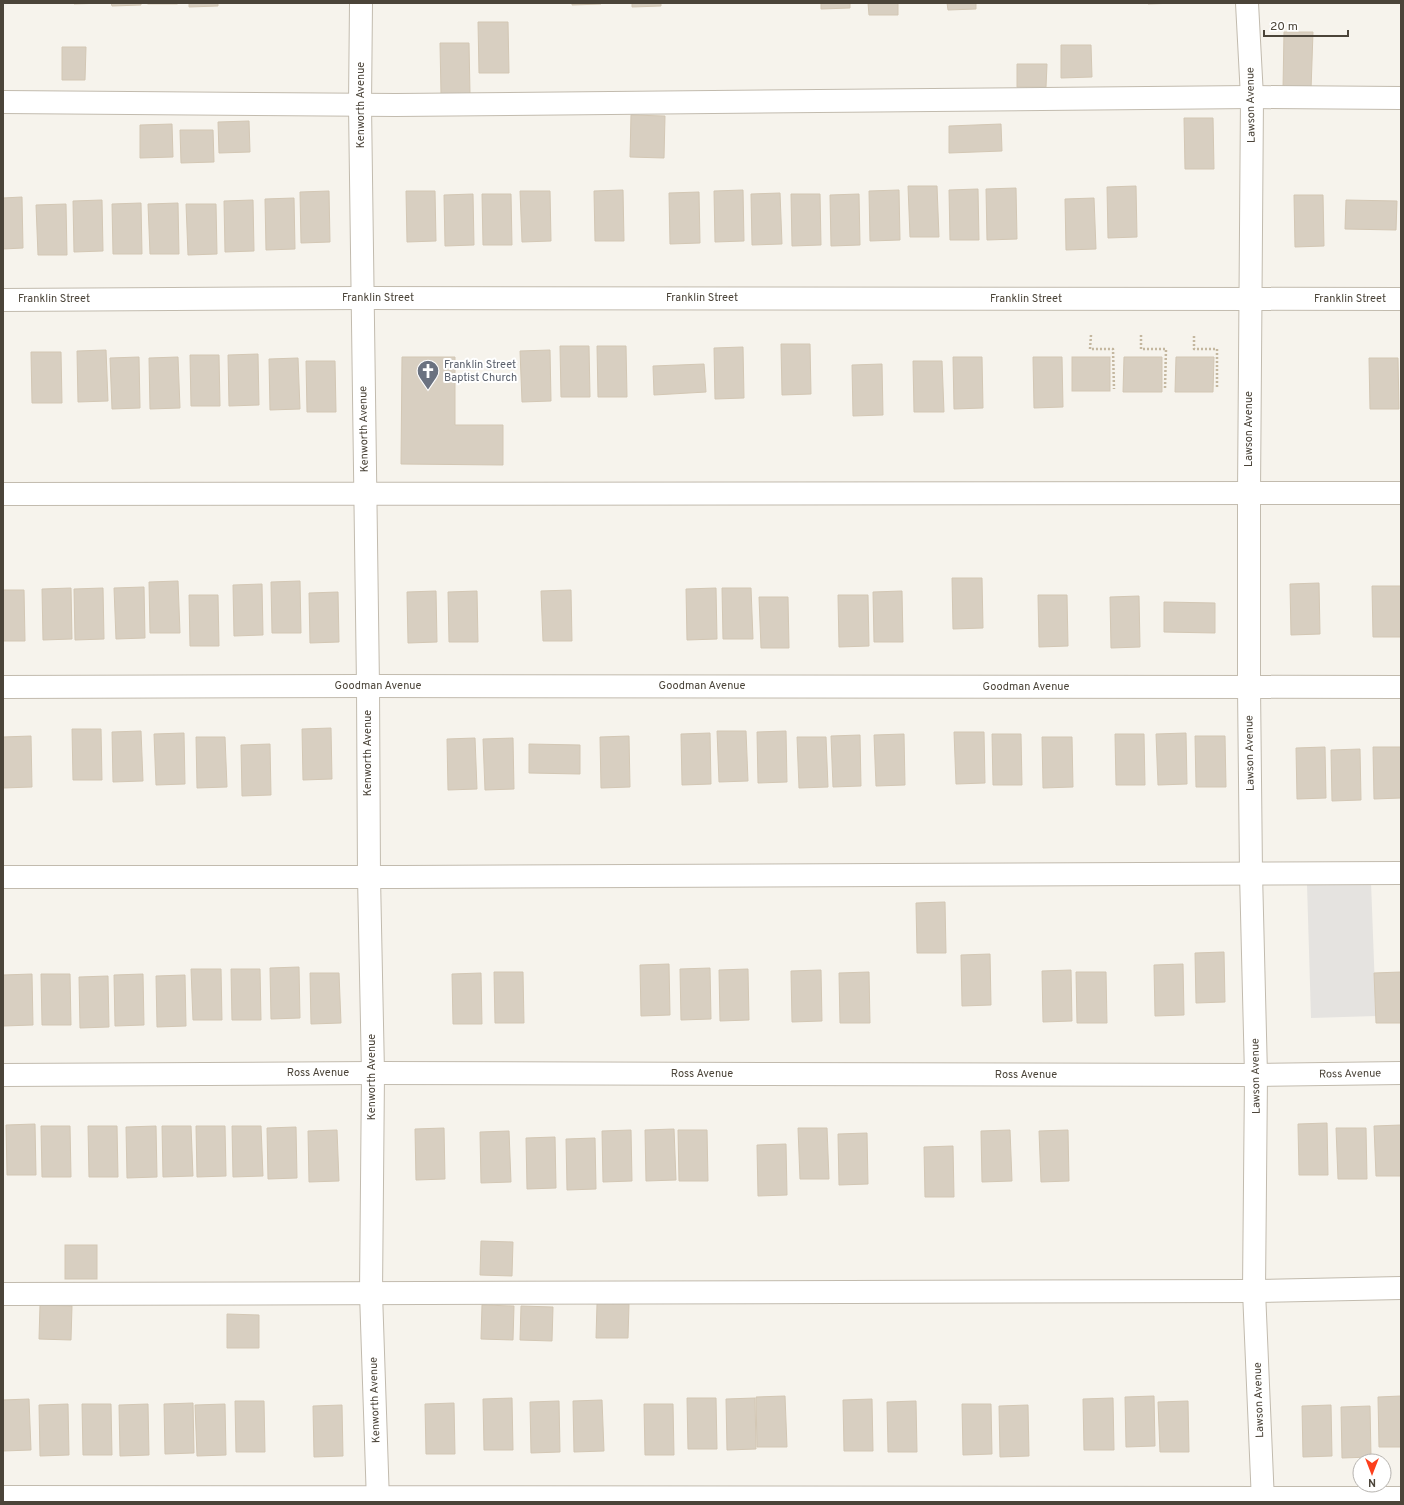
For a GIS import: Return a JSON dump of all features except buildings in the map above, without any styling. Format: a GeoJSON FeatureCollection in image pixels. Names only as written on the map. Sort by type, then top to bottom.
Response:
{"type":"FeatureCollection","features":[{"type":"Feature","properties":{"kind":"street","name":"Kenworth Avenue"},"geometry":{"type":"LineString","coordinates":[[361,3],[360,105],[368,686],[369,877],[373,1073],[371,1292],[378,1499]]}},
{"type":"Feature","properties":{"kind":"street","name":"Lawson Avenue"},"geometry":{"type":"LineString","coordinates":[[1247,3],[1252,97],[1249,687],[1251,873],[1256,1075],[1254,1291],[1263,1500]]}},
{"type":"Feature","properties":{"kind":"street"},"geometry":{"type":"LineString","coordinates":[[3,102],[360,105],[1252,97],[1401,98]]}},
{"type":"Feature","properties":{"kind":"street","name":"Franklin Street"},"geometry":{"type":"LineString","coordinates":[[3,300],[363,298],[1401,299]]}},
{"type":"Feature","properties":{"kind":"street"},"geometry":{"type":"LineString","coordinates":[[3,494],[1401,493]]}},
{"type":"Feature","properties":{"kind":"street","name":"Goodman Avenue"},"geometry":{"type":"LineString","coordinates":[[3,687],[1401,687]]}},
{"type":"Feature","properties":{"kind":"street"},"geometry":{"type":"LineString","coordinates":[[3,877],[1401,873]]}},
{"type":"Feature","properties":{"kind":"street","name":"Ross Avenue"},"geometry":{"type":"LineString","coordinates":[[3,1075],[373,1073],[1256,1075],[1401,1073]]}},
{"type":"Feature","properties":{"kind":"street"},"geometry":{"type":"LineString","coordinates":[[3,1294],[1254,1291],[1401,1288]]}},
{"type":"Feature","properties":{"kind":"street"},"geometry":{"type":"LineString","coordinates":[[3,1497],[1263,1500],[1401,1498]]}},
{"type":"Feature","properties":{"kind":"path"},"geometry":{"type":"LineString","coordinates":[[1091,335],[1090,349],[1113,349],[1114,389]]}},
{"type":"Feature","properties":{"kind":"path"},"geometry":{"type":"LineString","coordinates":[[1141,335],[1141,349],[1166,349],[1165,388]]}},
{"type":"Feature","properties":{"kind":"path"},"geometry":{"type":"LineString","coordinates":[[1194,336],[1194,349],[1217,349],[1217,389]]}},
{"type":"Feature","properties":{"kind":"shaded area"},"geometry":{"type":"Polygon","coordinates":[[[1371,882],[1376,1016],[1311,1018],[1307,884],[1371,882]]]}},
{"type":"Feature","properties":{"kind":"place","name":"Franklin Street Baptist Church"},"geometry":{"type":"Point","coordinates":[428,390]}}]}
